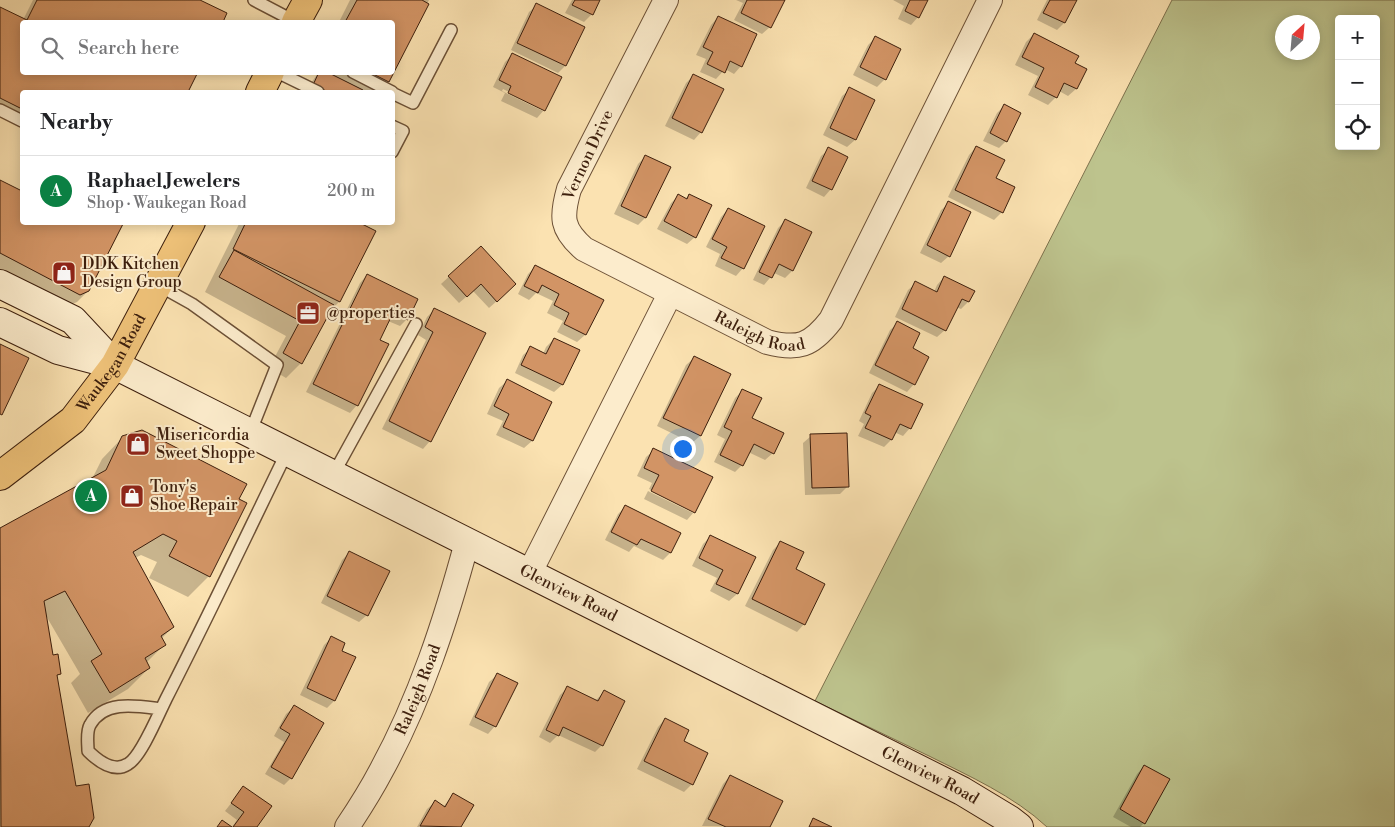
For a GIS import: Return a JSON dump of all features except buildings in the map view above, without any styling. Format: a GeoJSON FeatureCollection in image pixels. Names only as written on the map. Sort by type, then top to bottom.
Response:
{"type":"FeatureCollection","features":[{"type":"Feature","properties":{"kind":"main road"},"geometry":{"type":"LineString","coordinates":[[297,20],[308,0]]}},
{"type":"Feature","properties":{"kind":"main road"},"geometry":{"type":"LineString","coordinates":[[261,90],[268,75]]}},
{"type":"Feature","properties":{"kind":"main road","name":"Waukegan Road"},"geometry":{"type":"LineString","coordinates":[[0,476],[73,420],[115,365],[189,225]]}},
{"type":"Feature","properties":{"kind":"main road","name":"Glenview Road"},"geometry":{"type":"LineString","coordinates":[[0,284],[73,320],[115,365]]}},
{"type":"Feature","properties":{"kind":"main road","name":"Glenview Road"},"geometry":{"type":"LineString","coordinates":[[0,322],[58,350],[115,365],[962,792],[1019,827]]}},
{"type":"Feature","properties":{"kind":"street","name":"Vernon Drive"},"geometry":{"type":"LineString","coordinates":[[666,0],[568,189],[563,208],[567,231],[584,249],[670,294]]}},
{"type":"Feature","properties":{"kind":"street","name":"Raleigh Road"},"geometry":{"type":"LineString","coordinates":[[670,294],[767,342],[782,346],[808,343],[821,334],[831,320],[990,0]]}},
{"type":"Feature","properties":{"kind":"street"},"geometry":{"type":"LineString","coordinates":[[529,574],[670,294]]}},
{"type":"Feature","properties":{"kind":"street","name":"Raleigh Road"},"geometry":{"type":"LineString","coordinates":[[347,827],[381,772],[409,712],[451,602],[467,542]]}},
{"type":"Feature","properties":{"kind":"lane"},"geometry":{"type":"LineString","coordinates":[[254,0],[292,20]]}},
{"type":"Feature","properties":{"kind":"lane"},"geometry":{"type":"LineString","coordinates":[[395,94],[413,103],[451,30]]}},
{"type":"Feature","properties":{"kind":"lane"},"geometry":{"type":"LineString","coordinates":[[283,75],[314,90]]}},
{"type":"Feature","properties":{"kind":"lane"},"geometry":{"type":"LineString","coordinates":[[359,75],[386,90]]}},
{"type":"Feature","properties":{"kind":"lane"},"geometry":{"type":"LineString","coordinates":[[0,110],[20,120]]}},
{"type":"Feature","properties":{"kind":"lane"},"geometry":{"type":"LineString","coordinates":[[395,127],[403,131],[395,146]]}},
{"type":"Feature","properties":{"kind":"lane"},"geometry":{"type":"LineString","coordinates":[[158,285],[192,304],[277,365],[250,433]]}},
{"type":"Feature","properties":{"kind":"lane"},"geometry":{"type":"LineString","coordinates":[[333,475],[416,324]]}},
{"type":"Feature","properties":{"kind":"lane"},"geometry":{"type":"LineString","coordinates":[[161,709],[131,706],[106,709],[89,726],[88,752],[98,760],[115,768],[128,765],[137,756],[161,709],[211,610],[287,452]]}},
{"type":"Feature","properties":{"kind":"green space"},"geometry":{"type":"Polygon","coordinates":[[[1172,0],[1395,0],[1395,827],[1047,827],[1006,796],[929,756],[815,701],[1172,0]]]}},
{"type":"Feature","properties":{"kind":"place","name":"DDK Kitchen Design Group"},"geometry":{"type":"Point","coordinates":[64,273]}},
{"type":"Feature","properties":{"kind":"place","name":"@properties"},"geometry":{"type":"Point","coordinates":[308,313]}},
{"type":"Feature","properties":{"kind":"place","name":"Misericordia Sweet Shoppe"},"geometry":{"type":"Point","coordinates":[138,444]}},
{"type":"Feature","properties":{"kind":"place","name":"Raphael Jewelers"},"geometry":{"type":"Point","coordinates":[91,496]}},
{"type":"Feature","properties":{"kind":"place","name":"Tony's Shoe Repair"},"geometry":{"type":"Point","coordinates":[132,496]}}]}
